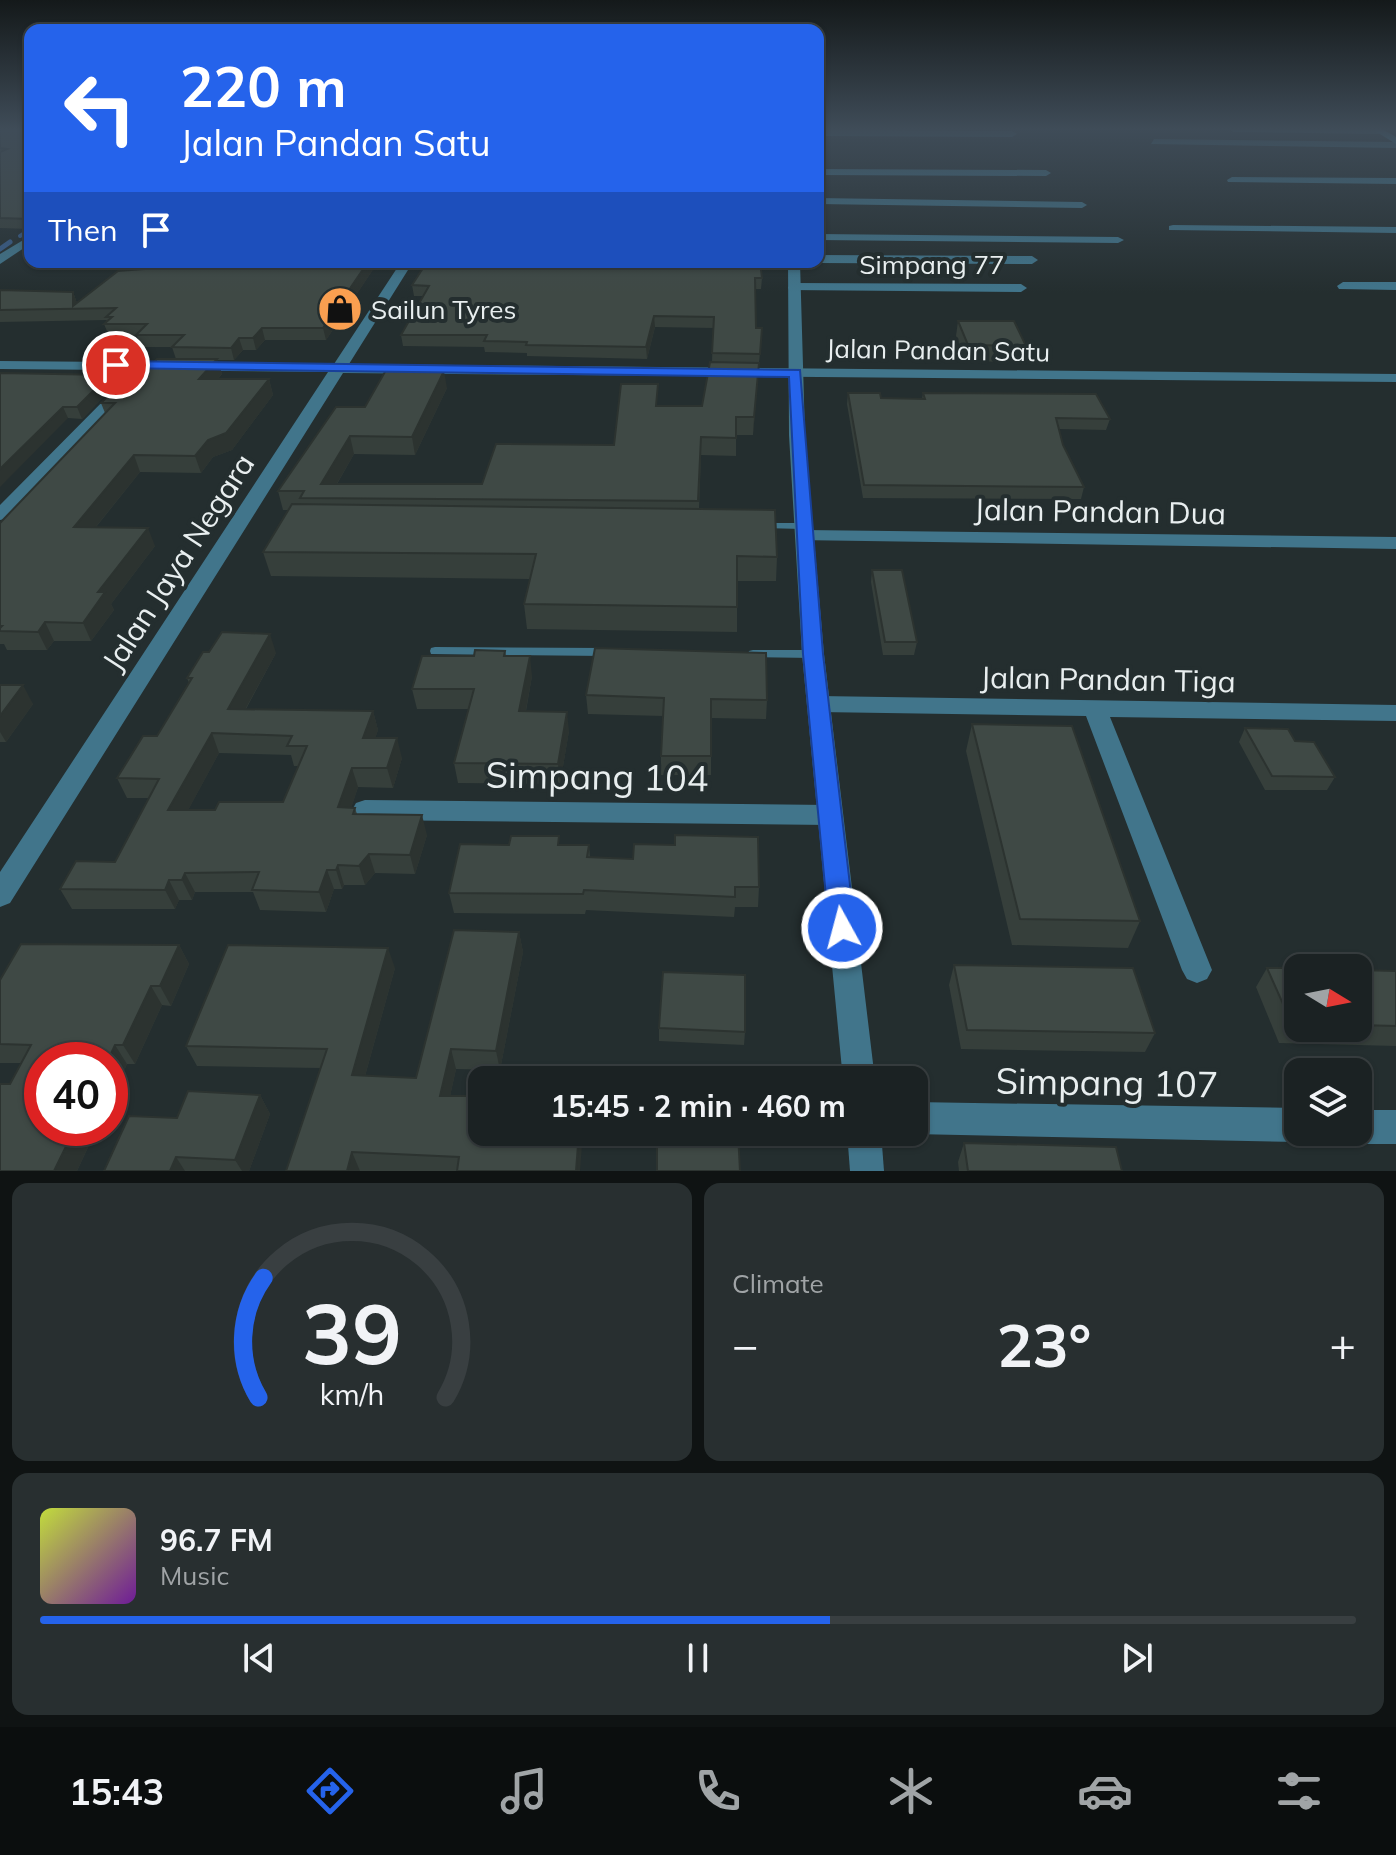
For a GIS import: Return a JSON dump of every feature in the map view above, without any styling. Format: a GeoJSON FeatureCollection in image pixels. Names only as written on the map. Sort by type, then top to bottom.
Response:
{"type":"FeatureCollection","features":[{"type":"Feature","properties":{"kind":"street"},"geometry":{"type":"LineString","coordinates":[[824,201],[1082,205]]}},
{"type":"Feature","properties":{"kind":"street"},"geometry":{"type":"LineString","coordinates":[[1173,228],[1396,230]]}},
{"type":"Feature","properties":{"kind":"street"},"geometry":{"type":"LineString","coordinates":[[824,237],[1118,240]]}},
{"type":"Feature","properties":{"kind":"street"},"geometry":{"type":"LineString","coordinates":[[0,260],[24,243]]}},
{"type":"Feature","properties":{"kind":"street"},"geometry":{"type":"LineString","coordinates":[[824,259],[1032,260]]}},
{"type":"Feature","properties":{"kind":"street","name":"Jalan Jaya Negara"},"geometry":{"type":"LineString","coordinates":[[0,895],[403,268]]}},
{"type":"Feature","properties":{"kind":"street"},"geometry":{"type":"LineString","coordinates":[[794,268],[795,373],[813,654],[857,1066]]}},
{"type":"Feature","properties":{"kind":"street"},"geometry":{"type":"LineString","coordinates":[[1343,286],[1396,286]]}},
{"type":"Feature","properties":{"kind":"street","name":"Simpang 77"},"geometry":{"type":"LineString","coordinates":[[794,287],[1021,288]]}},
{"type":"Feature","properties":{"kind":"street","name":"Jalan Pandan Satu"},"geometry":{"type":"LineString","coordinates":[[0,365],[1396,378]]}},
{"type":"Feature","properties":{"kind":"street"},"geometry":{"type":"LineString","coordinates":[[0,515],[146,366]]}},
{"type":"Feature","properties":{"kind":"street","name":"Jalan Pandan Dua"},"geometry":{"type":"LineString","coordinates":[[804,531],[1396,543]]}},
{"type":"Feature","properties":{"kind":"street","name":"Jalan Pandan Tiga"},"geometry":{"type":"LineString","coordinates":[[819,704],[1396,713]]}},
{"type":"Feature","properties":{"kind":"street"},"geometry":{"type":"LineString","coordinates":[[1095,709],[1197,970]]}},
{"type":"Feature","properties":{"kind":"street","name":"Simpang 104"},"geometry":{"type":"LineString","coordinates":[[365,810],[829,815]]}},
{"type":"Feature","properties":{"kind":"street","name":"Simpang 107"},"geometry":{"type":"LineString","coordinates":[[928,1118],[1284,1125]]}},
{"type":"Feature","properties":{"kind":"street"},"geometry":{"type":"LineString","coordinates":[[1372,1127],[1396,1127]]}},
{"type":"Feature","properties":{"kind":"street"},"geometry":{"type":"LineString","coordinates":[[865,1146],[867,1171]]}},
{"type":"Feature","properties":{"kind":"lane"},"geometry":{"type":"LineString","coordinates":[[755,526],[804,531]]}},
{"type":"Feature","properties":{"kind":"lane"},"geometry":{"type":"LineString","coordinates":[[435,651],[624,652]]}},
{"type":"Feature","properties":{"kind":"lane"},"geometry":{"type":"LineString","coordinates":[[734,654],[813,654]]}},
{"type":"Feature","properties":{"kind":"building"},"geometry":{"type":"Polygon","coordinates":[[[0,184],[24,184],[24,219],[0,218],[0,184]]]}},
{"type":"Feature","properties":{"kind":"building"},"geometry":{"type":"Polygon","coordinates":[[[364,268],[323,328],[262,328],[253,338],[239,338],[231,348],[172,347],[184,335],[136,335],[147,324],[104,324],[112,317],[106,317],[116,308],[0,310],[0,290],[73,292],[73,306],[118,271],[364,268]]]}},
{"type":"Feature","properties":{"kind":"building"},"geometry":{"type":"Polygon","coordinates":[[[423,268],[761,268],[762,278],[755,278],[756,328],[762,328],[760,354],[712,353],[714,317],[654,316],[646,347],[526,345],[527,342],[484,341],[487,335],[401,335],[429,286],[412,285],[423,268]]]}},
{"type":"Feature","properties":{"kind":"building"},"geometry":{"type":"Polygon","coordinates":[[[958,321],[1014,321],[1026,346],[968,345],[958,321]]]}},
{"type":"Feature","properties":{"kind":"building"},"geometry":{"type":"Polygon","coordinates":[[[157,359],[217,359],[199,379],[269,379],[226,433],[208,440],[195,456],[134,455],[74,527],[148,528],[98,592],[105,592],[83,623],[45,622],[38,632],[0,631],[0,523],[115,403],[101,403],[133,371],[145,371],[157,359]]]}},
{"type":"Feature","properties":{"kind":"building"},"geometry":{"type":"Polygon","coordinates":[[[710,362],[759,363],[754,417],[736,417],[736,438],[701,437],[698,501],[300,498],[304,491],[278,491],[336,407],[365,407],[386,370],[444,371],[412,437],[350,436],[321,484],[482,484],[496,444],[614,445],[621,384],[658,384],[656,406],[702,406],[710,362]]]}},
{"type":"Feature","properties":{"kind":"building"},"geometry":{"type":"Polygon","coordinates":[[[0,373],[109,375],[77,407],[63,407],[0,469],[0,373]]]}},
{"type":"Feature","properties":{"kind":"building"},"geometry":{"type":"Polygon","coordinates":[[[848,393],[880,393],[881,398],[925,399],[923,393],[1096,394],[1110,419],[1056,418],[1063,445],[1084,487],[864,485],[848,393]]]}},
{"type":"Feature","properties":{"kind":"building"},"geometry":{"type":"Polygon","coordinates":[[[292,504],[775,510],[777,557],[737,556],[737,607],[524,604],[536,554],[263,552],[292,504]]]}},
{"type":"Feature","properties":{"kind":"building"},"geometry":{"type":"Polygon","coordinates":[[[872,570],[902,570],[917,642],[885,642],[872,570]]]}},
{"type":"Feature","properties":{"kind":"building"},"geometry":{"type":"Polygon","coordinates":[[[222,632],[270,634],[228,709],[373,711],[363,738],[397,738],[387,768],[352,768],[338,807],[355,808],[353,814],[422,815],[410,855],[369,854],[359,866],[338,865],[336,870],[327,870],[319,892],[252,890],[259,872],[185,873],[182,880],[169,880],[165,890],[60,889],[76,861],[115,862],[159,779],[117,778],[143,736],[157,736],[192,678],[187,678],[203,652],[209,652],[222,632]],[[212,733],[168,810],[215,810],[219,802],[283,802],[307,746],[287,746],[292,736],[212,733]]]}},
{"type":"Feature","properties":{"kind":"building"},"geometry":{"type":"Polygon","coordinates":[[[595,648],[766,653],[767,700],[711,699],[711,756],[661,756],[664,698],[586,695],[595,648]]]}},
{"type":"Feature","properties":{"kind":"building"},"geometry":{"type":"Polygon","coordinates":[[[475,650],[505,651],[504,656],[530,656],[519,711],[567,712],[558,764],[454,763],[474,689],[412,689],[422,656],[474,656],[475,650]]]}},
{"type":"Feature","properties":{"kind":"building"},"geometry":{"type":"Polygon","coordinates":[[[0,685],[23,685],[0,716],[0,685]]]}},
{"type":"Feature","properties":{"kind":"building"},"geometry":{"type":"Polygon","coordinates":[[[972,724],[1072,726],[1140,921],[1020,919],[972,724]]]}},
{"type":"Feature","properties":{"kind":"building"},"geometry":{"type":"Polygon","coordinates":[[[1245,728],[1288,729],[1295,741],[1314,742],[1335,777],[1272,776],[1245,728]]]}},
{"type":"Feature","properties":{"kind":"building"},"geometry":{"type":"Polygon","coordinates":[[[675,835],[758,837],[759,887],[735,887],[735,897],[584,890],[583,894],[449,893],[460,844],[509,845],[511,836],[559,836],[558,845],[589,845],[587,857],[633,859],[634,844],[675,845],[675,835]]]}},
{"type":"Feature","properties":{"kind":"building"},"geometry":{"type":"Polygon","coordinates":[[[454,930],[519,932],[496,1051],[451,1049],[440,1096],[468,1096],[468,1146],[578,1146],[576,1171],[457,1171],[459,1157],[352,1152],[347,1171],[286,1171],[327,1049],[186,1046],[228,945],[388,948],[352,1075],[416,1078],[454,930]]]}},
{"type":"Feature","properties":{"kind":"building"},"geometry":{"type":"Polygon","coordinates":[[[21,944],[179,945],[160,986],[151,986],[124,1042],[0,1044],[0,980],[21,944]]]}},
{"type":"Feature","properties":{"kind":"building"},"geometry":{"type":"Polygon","coordinates":[[[954,965],[1133,968],[1155,1033],[967,1030],[954,965]]]}},
{"type":"Feature","properties":{"kind":"building"},"geometry":{"type":"Polygon","coordinates":[[[1267,968],[1284,968],[1284,1006],[1267,968]]]}},
{"type":"Feature","properties":{"kind":"building"},"geometry":{"type":"Polygon","coordinates":[[[1372,970],[1396,971],[1396,1026],[1372,1025],[1372,970]]]}},
{"type":"Feature","properties":{"kind":"building"},"geometry":{"type":"Polygon","coordinates":[[[663,972],[745,975],[745,1032],[659,1028],[663,972]]]}},
{"type":"Feature","properties":{"kind":"building"},"geometry":{"type":"Polygon","coordinates":[[[24,1058],[24,1146],[66,1146],[54,1171],[0,1171],[0,1084],[10,1084],[24,1058]]]}},
{"type":"Feature","properties":{"kind":"building"},"geometry":{"type":"Polygon","coordinates":[[[188,1091],[260,1095],[235,1160],[176,1157],[170,1171],[104,1171],[115,1146],[128,1146],[129,1116],[177,1118],[188,1091]]]}},
{"type":"Feature","properties":{"kind":"building"},"geometry":{"type":"Polygon","coordinates":[[[964,1143],[1116,1147],[1122,1171],[968,1171],[964,1143]]]}},
{"type":"Feature","properties":{"kind":"building"},"geometry":{"type":"Polygon","coordinates":[[[657,1146],[739,1146],[740,1171],[657,1171],[657,1146]]]}},
{"type":"Feature","properties":{"kind":"waterway"},"geometry":{"type":"LineString","coordinates":[[20,236],[24,234]]}},
{"type":"Feature","properties":{"kind":"waterway"},"geometry":{"type":"LineString","coordinates":[[0,249],[10,242]]}},
{"type":"Feature","properties":{"kind":"place","name":"Sailun Tyres"},"geometry":{"type":"Point","coordinates":[340,309]}},
{"type":"Feature","properties":{"kind":"route"},"geometry":{"type":"LineString","coordinates":[[116,365],[795,373],[813,654],[842,928]]}}]}
